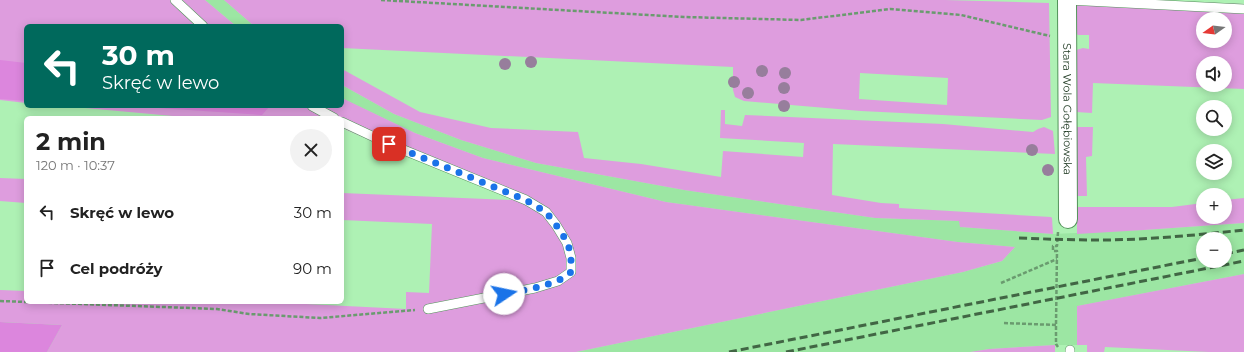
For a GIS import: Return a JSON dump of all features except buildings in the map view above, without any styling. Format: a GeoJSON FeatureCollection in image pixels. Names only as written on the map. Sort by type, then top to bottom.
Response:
{"type":"FeatureCollection","features":[{"type":"Feature","properties":{"kind":"street","name":"Stara Wola Gołębiowska"},"geometry":{"type":"LineString","coordinates":[[1068,0],[1068,219]]}},
{"type":"Feature","properties":{"kind":"lane"},"geometry":{"type":"LineString","coordinates":[[175,0],[201,24]]}},
{"type":"Feature","properties":{"kind":"lane"},"geometry":{"type":"LineString","coordinates":[[1068,0],[1244,9]]}},
{"type":"Feature","properties":{"kind":"lane"},"geometry":{"type":"LineString","coordinates":[[316,108],[330,116]]}},
{"type":"Feature","properties":{"kind":"lane"},"geometry":{"type":"LineString","coordinates":[[344,123],[389,144],[526,200],[546,212],[568,243],[571,258],[571,272],[558,281],[535,288],[428,309]]}},
{"type":"Feature","properties":{"kind":"path"},"geometry":{"type":"LineString","coordinates":[[381,0],[684,17],[801,20],[890,9],[961,15],[1068,40]]}},
{"type":"Feature","properties":{"kind":"path"},"geometry":{"type":"LineString","coordinates":[[1001,284],[1057,259],[1056,344],[1058,347],[1058,352]]}},
{"type":"Feature","properties":{"kind":"path"},"geometry":{"type":"LineString","coordinates":[[0,301],[24,302]]}},
{"type":"Feature","properties":{"kind":"path"},"geometry":{"type":"LineString","coordinates":[[81,304],[217,309],[249,314],[320,318],[428,309]]}},
{"type":"Feature","properties":{"kind":"path"},"geometry":{"type":"LineString","coordinates":[[1004,322],[1056,325]]}},
{"type":"Feature","properties":{"kind":"shaded area"},"geometry":{"type":"Polygon","coordinates":[[[0,0],[205,0],[234,24],[24,24],[24,103],[0,100],[0,0]]]}},
{"type":"Feature","properties":{"kind":"shaded area"},"geometry":{"type":"Polygon","coordinates":[[[205,0],[224,0],[252,24],[234,24],[205,0]]]}},
{"type":"Feature","properties":{"kind":"shaded area"},"geometry":{"type":"Polygon","coordinates":[[[224,0],[945,0],[1049,3],[1051,117],[1042,120],[861,111],[744,101],[735,97],[733,90],[733,67],[344,48],[344,24],[252,24],[224,0]],[[860,73],[859,99],[947,105],[948,78],[860,73]]]}},
{"type":"Feature","properties":{"kind":"shaded area"},"geometry":{"type":"Polygon","coordinates":[[[1150,0],[1244,4],[1244,89],[1232,89],[1232,56],[1196,56],[1196,87],[1093,83],[1092,113],[1076,112],[1076,50],[1083,48],[1089,49],[1089,35],[1078,35],[1076,33],[1076,5],[1150,0]]]}},
{"type":"Feature","properties":{"kind":"shaded area"},"geometry":{"type":"Polygon","coordinates":[[[0,60],[24,63],[24,101],[0,99],[0,60]]]}},
{"type":"Feature","properties":{"kind":"shaded area"},"geometry":{"type":"Polygon","coordinates":[[[344,70],[420,112],[491,128],[578,132],[584,158],[641,164],[721,177],[723,151],[803,157],[804,143],[720,138],[721,110],[725,110],[725,124],[742,126],[745,115],[943,124],[1033,132],[1044,127],[1053,131],[1055,154],[833,144],[832,195],[881,203],[899,204],[899,208],[1051,217],[1053,234],[960,227],[959,221],[875,218],[684,190],[536,163],[461,140],[394,114],[344,86],[344,70]]]}},
{"type":"Feature","properties":{"kind":"shaded area"},"geometry":{"type":"Polygon","coordinates":[[[344,86],[394,114],[461,140],[536,163],[684,190],[875,218],[960,221],[960,227],[1053,234],[1144,230],[1244,223],[1244,274],[1078,306],[1077,345],[989,349],[970,352],[576,352],[963,272],[1002,261],[1015,247],[958,242],[666,202],[483,158],[415,133],[344,99],[344,86]]]}},
{"type":"Feature","properties":{"kind":"shaded area"},"geometry":{"type":"Polygon","coordinates":[[[344,99],[415,133],[483,158],[666,202],[958,242],[1015,247],[1002,261],[963,272],[576,352],[47,352],[62,325],[0,322],[0,290],[24,291],[24,304],[306,304],[406,309],[406,292],[429,293],[432,224],[344,220],[344,193],[513,200],[467,176],[385,147],[344,129],[344,116],[173,116],[85,108],[344,108],[344,99]]]}},
{"type":"Feature","properties":{"kind":"shaded area"},"geometry":{"type":"Polygon","coordinates":[[[158,108],[268,108],[262,115],[158,108]]]}},
{"type":"Feature","properties":{"kind":"shaded area"},"geometry":{"type":"Polygon","coordinates":[[[1075,127],[1093,127],[1092,156],[1086,157],[1087,196],[1075,196],[1075,127]]]}},
{"type":"Feature","properties":{"kind":"shaded area"},"geometry":{"type":"Polygon","coordinates":[[[0,178],[24,179],[24,203],[0,201],[0,178]]]}},
{"type":"Feature","properties":{"kind":"shaded area"},"geometry":{"type":"Polygon","coordinates":[[[1244,198],[1244,223],[1232,224],[1232,199],[1244,198]]]}},
{"type":"Feature","properties":{"kind":"shaded area"},"geometry":{"type":"Polygon","coordinates":[[[1196,204],[1196,224],[1230,224],[1077,234],[1077,207],[1172,207],[1196,204]]]}},
{"type":"Feature","properties":{"kind":"shaded area"},"geometry":{"type":"Polygon","coordinates":[[[1244,274],[1244,352],[1209,352],[1105,347],[1104,352],[1087,352],[1087,345],[1077,345],[1077,306],[1244,274]]]}},
{"type":"Feature","properties":{"kind":"shaded area"},"geometry":{"type":"Polygon","coordinates":[[[0,322],[62,325],[47,352],[0,352],[0,322]]]}},
{"type":"Feature","properties":{"kind":"shaded area"},"geometry":{"type":"Polygon","coordinates":[[[1055,345],[1055,352],[970,352],[989,349],[1055,345]]]}},
{"type":"Feature","properties":{"kind":"railway"},"geometry":{"type":"LineString","coordinates":[[1019,238],[1116,240],[1244,230]]}},
{"type":"Feature","properties":{"kind":"railway"},"geometry":{"type":"LineString","coordinates":[[1232,253],[1244,250]]}},
{"type":"Feature","properties":{"kind":"railway"},"geometry":{"type":"LineString","coordinates":[[729,352],[1196,259]]}},
{"type":"Feature","properties":{"kind":"railway"},"geometry":{"type":"LineString","coordinates":[[786,352],[1244,261]]}},
{"type":"Feature","properties":{"kind":"route"},"geometry":{"type":"LineString","coordinates":[[389,144],[526,200],[546,212],[556,225],[568,243],[571,258],[571,272],[558,281],[535,288],[504,294]]}}]}
